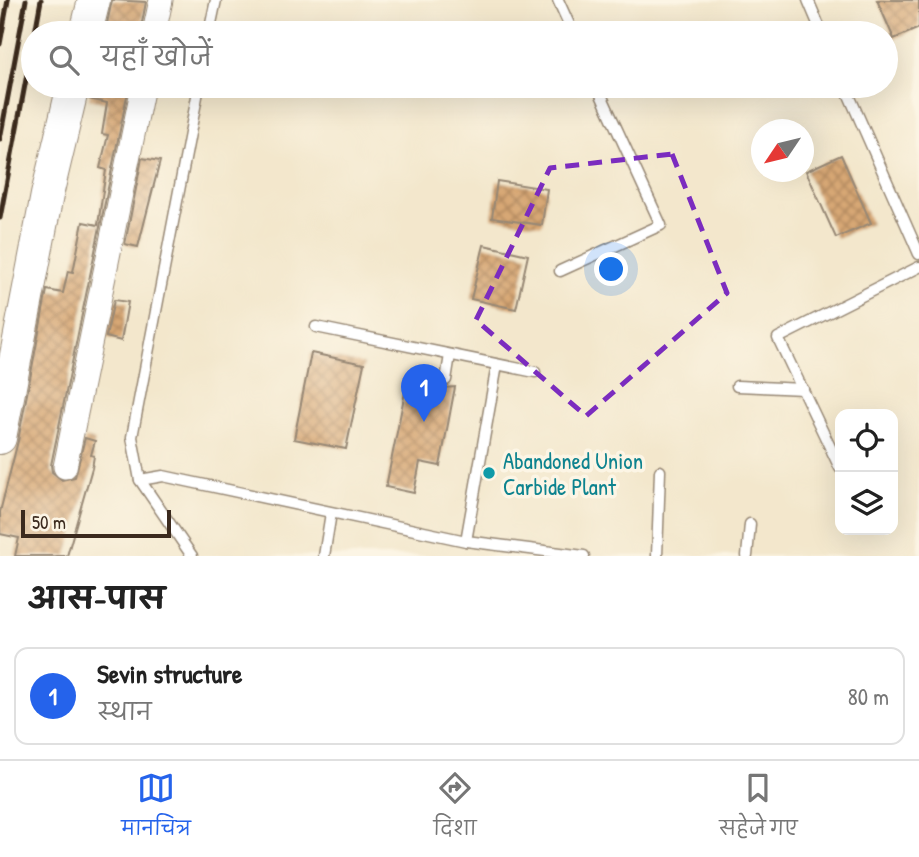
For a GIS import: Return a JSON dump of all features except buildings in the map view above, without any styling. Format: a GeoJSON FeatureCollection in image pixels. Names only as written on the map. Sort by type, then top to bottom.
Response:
{"type":"FeatureCollection","features":[{"type":"Feature","properties":{"kind":"street"},"geometry":{"type":"LineString","coordinates":[[89,21],[94,0]]}},
{"type":"Feature","properties":{"kind":"street"},"geometry":{"type":"LineString","coordinates":[[157,21],[161,0]]}},
{"type":"Feature","properties":{"kind":"street"},"geometry":{"type":"LineString","coordinates":[[0,438],[47,195],[70,98]]}},
{"type":"Feature","properties":{"kind":"street"},"geometry":{"type":"LineString","coordinates":[[65,467],[141,98]]}},
{"type":"Feature","properties":{"kind":"lane"},"geometry":{"type":"LineString","coordinates":[[212,21],[216,0]]}},
{"type":"Feature","properties":{"kind":"lane"},"geometry":{"type":"LineString","coordinates":[[558,0],[568,21]]}},
{"type":"Feature","properties":{"kind":"lane"},"geometry":{"type":"LineString","coordinates":[[808,0],[817,21]]}},
{"type":"Feature","properties":{"kind":"lane"},"geometry":{"type":"LineString","coordinates":[[192,556],[140,480],[132,437],[198,98]]}},
{"type":"Feature","properties":{"kind":"lane"},"geometry":{"type":"LineString","coordinates":[[560,271],[661,225],[603,98]]}},
{"type":"Feature","properties":{"kind":"lane"},"geometry":{"type":"LineString","coordinates":[[850,98],[919,254]]}},
{"type":"Feature","properties":{"kind":"lane"},"geometry":{"type":"LineString","coordinates":[[835,457],[778,338],[919,267]]}},
{"type":"Feature","properties":{"kind":"lane"},"geometry":{"type":"LineString","coordinates":[[316,327],[535,372]]}},
{"type":"Feature","properties":{"kind":"lane"},"geometry":{"type":"LineString","coordinates":[[446,380],[450,355]]}},
{"type":"Feature","properties":{"kind":"lane"},"geometry":{"type":"LineString","coordinates":[[466,541],[497,365]]}},
{"type":"Feature","properties":{"kind":"lane"},"geometry":{"type":"LineString","coordinates":[[737,386],[803,389]]}},
{"type":"Feature","properties":{"kind":"lane"},"geometry":{"type":"LineString","coordinates":[[657,556],[660,471]]}},
{"type":"Feature","properties":{"kind":"lane"},"geometry":{"type":"LineString","coordinates":[[140,480],[163,476],[466,541],[584,556]]}},
{"type":"Feature","properties":{"kind":"lane"},"geometry":{"type":"LineString","coordinates":[[324,556],[331,513]]}},
{"type":"Feature","properties":{"kind":"lane"},"geometry":{"type":"LineString","coordinates":[[747,556],[750,524]]}},
{"type":"Feature","properties":{"kind":"highlighted area"},"geometry":{"type":"Polygon","coordinates":[[[672,154],[727,293],[586,416],[476,320],[550,168],[672,154]]]}},
{"type":"Feature","properties":{"kind":"railway"},"geometry":{"type":"LineString","coordinates":[[0,44],[8,0]]}},
{"type":"Feature","properties":{"kind":"railway"},"geometry":{"type":"LineString","coordinates":[[22,21],[26,0]]}},
{"type":"Feature","properties":{"kind":"railway"},"geometry":{"type":"LineString","coordinates":[[37,21],[41,0]]}},
{"type":"Feature","properties":{"kind":"railway"},"geometry":{"type":"LineString","coordinates":[[0,139],[21,27]]}},
{"type":"Feature","properties":{"kind":"railway"},"geometry":{"type":"LineString","coordinates":[[0,218],[22,98]]}},
{"type":"Feature","properties":{"kind":"place","name":"Sevin structure"},"geometry":{"type":"Point","coordinates":[424,422]}},
{"type":"Feature","properties":{"kind":"place","name":"Abandoned Union Carbide Plant"},"geometry":{"type":"Point","coordinates":[489,473]}}]}
